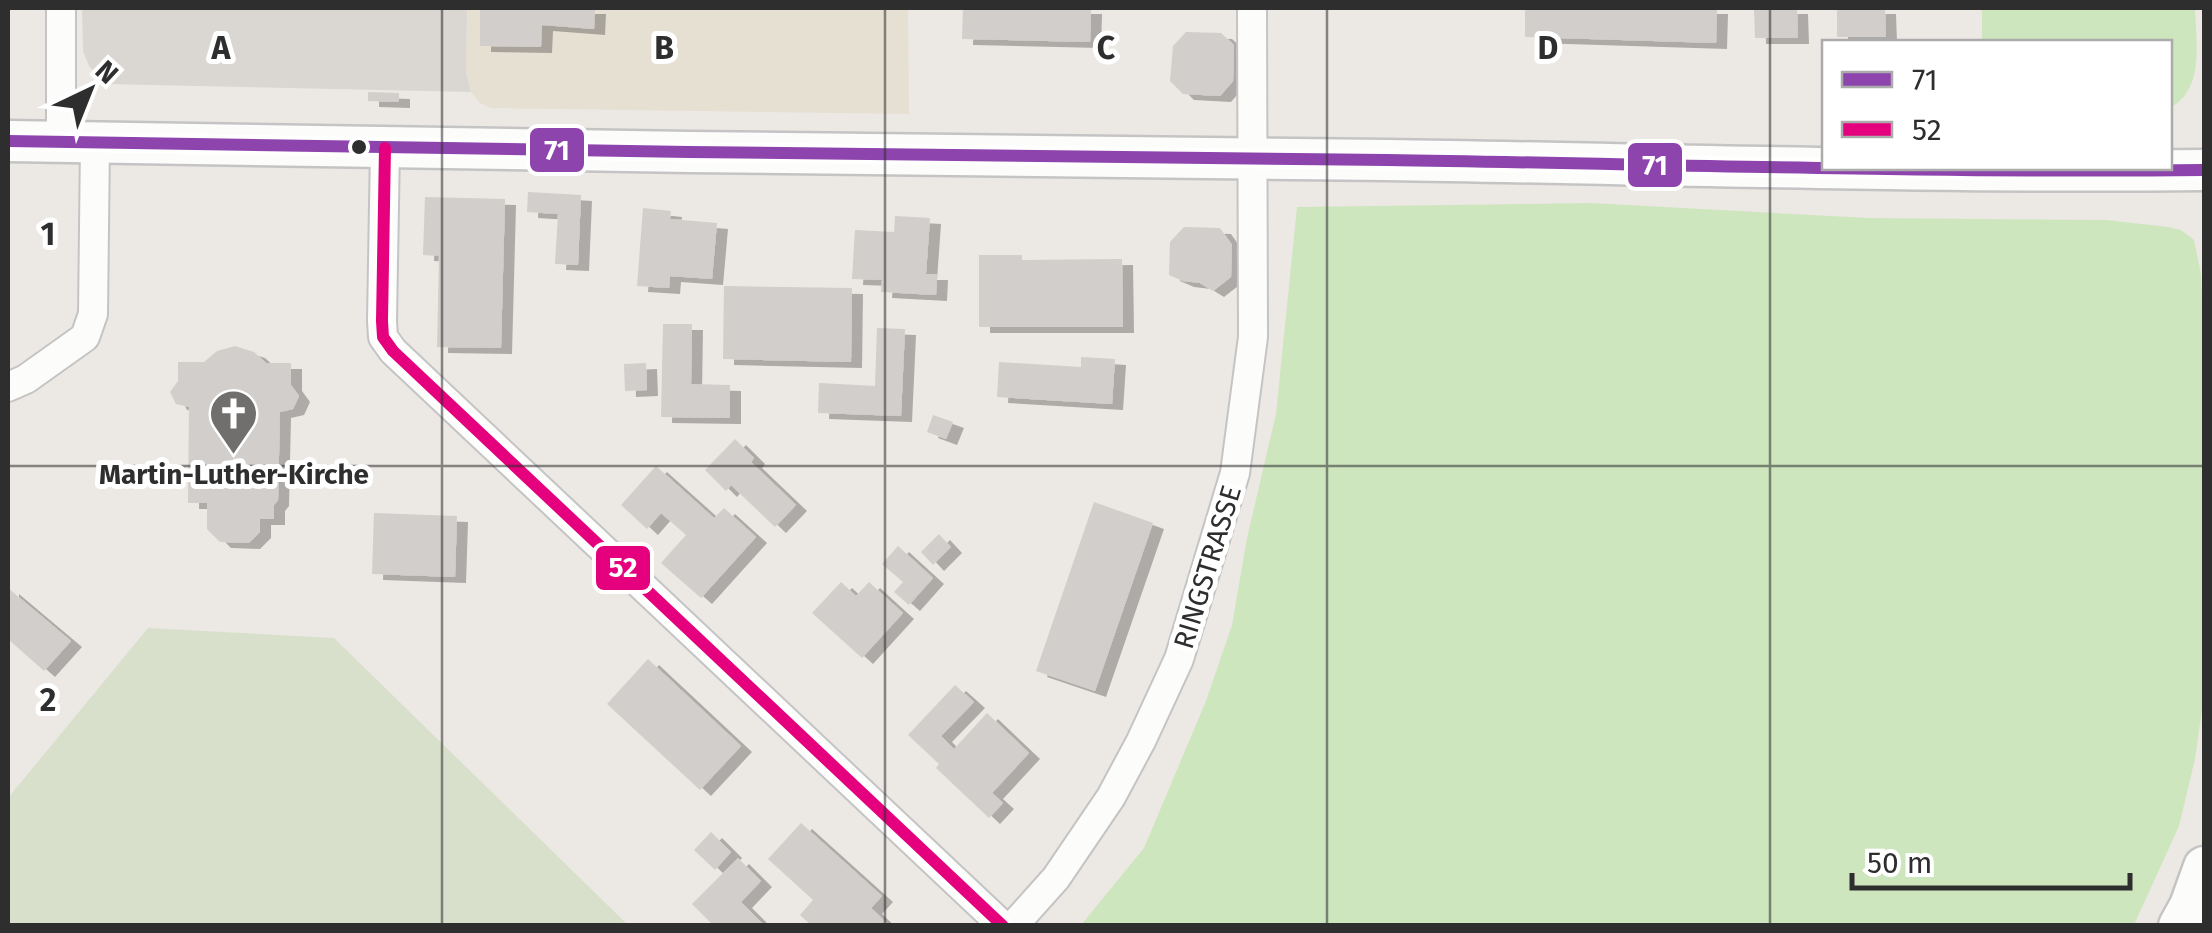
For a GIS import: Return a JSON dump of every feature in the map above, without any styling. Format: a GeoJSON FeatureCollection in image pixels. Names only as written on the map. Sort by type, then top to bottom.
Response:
{"type":"FeatureCollection","features":[{"type":"Feature","properties":{"kind":"main road"},"geometry":{"type":"LineString","coordinates":[[8,141],[1822,167]]}},
{"type":"Feature","properties":{"kind":"main road"},"geometry":{"type":"LineString","coordinates":[[2070,170],[2204,170]]}},
{"type":"Feature","properties":{"kind":"main road"},"geometry":{"type":"LineString","coordinates":[[2179,926],[2204,867]]}},
{"type":"Feature","properties":{"kind":"street"},"geometry":{"type":"LineString","coordinates":[[8,387],[26,379],[85,337],[93,314],[61,8]]}},
{"type":"Feature","properties":{"kind":"street","name":"RINGSTRASSE"},"geometry":{"type":"LineString","coordinates":[[1013,926],[1056,878],[1111,797],[1141,741],[1179,659],[1235,474],[1253,337],[1252,8]]}},
{"type":"Feature","properties":{"kind":"street"},"geometry":{"type":"LineString","coordinates":[[385,148],[382,322],[384,337],[393,351],[1004,926]]}},
{"type":"Feature","properties":{"kind":"shaded area"},"geometry":{"type":"Polygon","coordinates":[[[82,8],[467,8],[466,72],[471,92],[106,84],[89,66],[83,51],[82,8]]]}},
{"type":"Feature","properties":{"kind":"shaded area"},"geometry":{"type":"Polygon","coordinates":[[[467,8],[908,8],[909,114],[491,108],[471,92],[466,72],[467,8]]]}},
{"type":"Feature","properties":{"kind":"green space"},"geometry":{"type":"Polygon","coordinates":[[[1982,8],[2195,8],[2194,77],[2181,100],[2172,107],[2172,40],[1982,40],[1982,8]]]}},
{"type":"Feature","properties":{"kind":"green space"},"geometry":{"type":"Polygon","coordinates":[[[1591,203],[1868,218],[2106,220],[2168,227],[2181,230],[2194,240],[2201,274],[2204,357],[2204,696],[2195,759],[2179,826],[2134,925],[1081,925],[1144,848],[1206,701],[1232,625],[1247,538],[1276,414],[1297,207],[1591,203]]]}},
{"type":"Feature","properties":{"kind":"green space"},"geometry":{"type":"Polygon","coordinates":[[[148,628],[334,638],[628,925],[8,925],[8,798],[148,628]]]}},
{"type":"Feature","properties":{"kind":"building"},"geometry":{"type":"Polygon","coordinates":[[[480,8],[595,8],[594,29],[542,25],[541,47],[480,46],[480,8]]]}},
{"type":"Feature","properties":{"kind":"building"},"geometry":{"type":"Polygon","coordinates":[[[963,8],[1091,8],[1090,42],[962,39],[963,8]]]}},
{"type":"Feature","properties":{"kind":"building"},"geometry":{"type":"Polygon","coordinates":[[[1525,8],[1717,8],[1716,43],[1525,37],[1525,8]]]}},
{"type":"Feature","properties":{"kind":"building"},"geometry":{"type":"Polygon","coordinates":[[[1754,8],[1797,8],[1798,38],[1755,38],[1754,8]]]}},
{"type":"Feature","properties":{"kind":"building"},"geometry":{"type":"Polygon","coordinates":[[[1837,8],[1885,8],[1886,37],[1837,37],[1837,8]]]}},
{"type":"Feature","properties":{"kind":"building"},"geometry":{"type":"Polygon","coordinates":[[[1186,32],[1221,33],[1234,45],[1233,81],[1220,96],[1183,94],[1170,81],[1173,46],[1186,32]]]}},
{"type":"Feature","properties":{"kind":"building"},"geometry":{"type":"Polygon","coordinates":[[[368,92],[399,93],[399,102],[368,101],[368,92]]]}},
{"type":"Feature","properties":{"kind":"building"},"geometry":{"type":"Polygon","coordinates":[[[528,192],[581,195],[578,265],[555,264],[558,214],[527,212],[528,192]]]}},
{"type":"Feature","properties":{"kind":"building"},"geometry":{"type":"Polygon","coordinates":[[[425,197],[505,199],[501,348],[437,347],[439,256],[423,255],[425,197]]]}},
{"type":"Feature","properties":{"kind":"building"},"geometry":{"type":"Polygon","coordinates":[[[643,208],[671,211],[670,219],[717,223],[712,279],[670,276],[669,288],[637,286],[643,208]]]}},
{"type":"Feature","properties":{"kind":"building"},"geometry":{"type":"Polygon","coordinates":[[[895,216],[930,218],[926,274],[937,274],[936,295],[881,292],[882,280],[852,279],[855,230],[894,232],[895,216]]]}},
{"type":"Feature","properties":{"kind":"building"},"geometry":{"type":"Polygon","coordinates":[[[1184,227],[1220,228],[1232,245],[1231,277],[1213,291],[1200,283],[1169,275],[1170,242],[1184,227]]]}},
{"type":"Feature","properties":{"kind":"building"},"geometry":{"type":"Polygon","coordinates":[[[979,255],[1022,255],[1022,260],[1122,259],[1123,327],[979,327],[979,255]]]}},
{"type":"Feature","properties":{"kind":"building"},"geometry":{"type":"Polygon","coordinates":[[[724,286],[852,288],[851,362],[723,359],[724,286]]]}},
{"type":"Feature","properties":{"kind":"building"},"geometry":{"type":"Polygon","coordinates":[[[663,324],[692,324],[691,384],[730,385],[730,418],[661,417],[663,324]]]}},
{"type":"Feature","properties":{"kind":"building"},"geometry":{"type":"Polygon","coordinates":[[[877,328],[905,329],[901,416],[818,413],[819,383],[875,386],[877,328]]]}},
{"type":"Feature","properties":{"kind":"building","name":"Martin-Luther-Kirche"},"geometry":{"type":"Polygon","coordinates":[[[235,346],[254,352],[266,363],[291,363],[291,385],[299,396],[293,409],[280,412],[274,519],[260,519],[260,532],[249,543],[220,542],[207,529],[207,503],[188,503],[189,407],[176,404],[170,392],[178,381],[178,362],[204,362],[217,351],[235,346]]]}},
{"type":"Feature","properties":{"kind":"building"},"geometry":{"type":"Polygon","coordinates":[[[1081,357],[1115,359],[1112,404],[997,397],[999,362],[1081,367],[1081,357]]]}},
{"type":"Feature","properties":{"kind":"building"},"geometry":{"type":"Polygon","coordinates":[[[646,363],[647,390],[625,391],[624,364],[646,363]]]}},
{"type":"Feature","properties":{"kind":"building"},"geometry":{"type":"Polygon","coordinates":[[[933,415],[953,422],[946,439],[927,432],[933,415]]]}},
{"type":"Feature","properties":{"kind":"building"},"geometry":{"type":"Polygon","coordinates":[[[735,439],[754,458],[751,462],[796,505],[775,527],[731,485],[726,491],[705,470],[735,439]]]}},
{"type":"Feature","properties":{"kind":"building"},"geometry":{"type":"Polygon","coordinates":[[[656,466],[714,518],[724,508],[756,537],[701,598],[661,563],[686,535],[661,513],[647,529],[621,505],[656,466]]]}},
{"type":"Feature","properties":{"kind":"building"},"geometry":{"type":"Polygon","coordinates":[[[1094,502],[1153,523],[1095,691],[1036,671],[1094,502]]]}},
{"type":"Feature","properties":{"kind":"building"},"geometry":{"type":"Polygon","coordinates":[[[374,513],[457,516],[455,577],[372,574],[374,513]]]}},
{"type":"Feature","properties":{"kind":"building"},"geometry":{"type":"Polygon","coordinates":[[[939,534],[951,547],[933,565],[921,552],[939,534]]]}},
{"type":"Feature","properties":{"kind":"building"},"geometry":{"type":"Polygon","coordinates":[[[898,546],[933,578],[909,605],[894,592],[903,582],[882,564],[898,546]]]}},
{"type":"Feature","properties":{"kind":"building"},"geometry":{"type":"Polygon","coordinates":[[[841,582],[856,596],[869,582],[903,613],[862,658],[812,613],[841,582]]]}},
{"type":"Feature","properties":{"kind":"building"},"geometry":{"type":"Polygon","coordinates":[[[8,588],[71,641],[44,671],[8,639],[8,588]]]}},
{"type":"Feature","properties":{"kind":"building"},"geometry":{"type":"Polygon","coordinates":[[[648,659],[741,746],[700,790],[607,704],[648,659]]]}},
{"type":"Feature","properties":{"kind":"building"},"geometry":{"type":"Polygon","coordinates":[[[955,685],[974,702],[941,736],[954,749],[987,713],[1029,753],[992,793],[1003,803],[989,818],[936,768],[939,764],[908,735],[955,685]]]}},
{"type":"Feature","properties":{"kind":"building"},"geometry":{"type":"Polygon","coordinates":[[[801,823],[882,896],[871,908],[890,926],[812,926],[800,915],[813,900],[768,859],[801,823]]]}},
{"type":"Feature","properties":{"kind":"building"},"geometry":{"type":"Polygon","coordinates":[[[711,832],[731,852],[715,870],[694,850],[711,832]]]}},
{"type":"Feature","properties":{"kind":"building"},"geometry":{"type":"Polygon","coordinates":[[[738,858],[761,881],[741,902],[765,926],[714,926],[692,904],[738,858]]]}},
{"type":"Feature","properties":{"kind":"transit line","name":"71"},"geometry":{"type":"LineString","coordinates":[[8,141],[1822,168]]}},
{"type":"Feature","properties":{"kind":"transit line","name":"52"},"geometry":{"type":"LineString","coordinates":[[385,148],[382,321],[383,337],[393,351],[1003,926]]}},
{"type":"Feature","properties":{"kind":"transit line","name":"71"},"geometry":{"type":"LineString","coordinates":[[2000,170],[2204,170]]}},
{"type":"Feature","properties":{"kind":"place","name":"Martin-Luther-Kirche"},"geometry":{"type":"Point","coordinates":[234,456]}}]}
